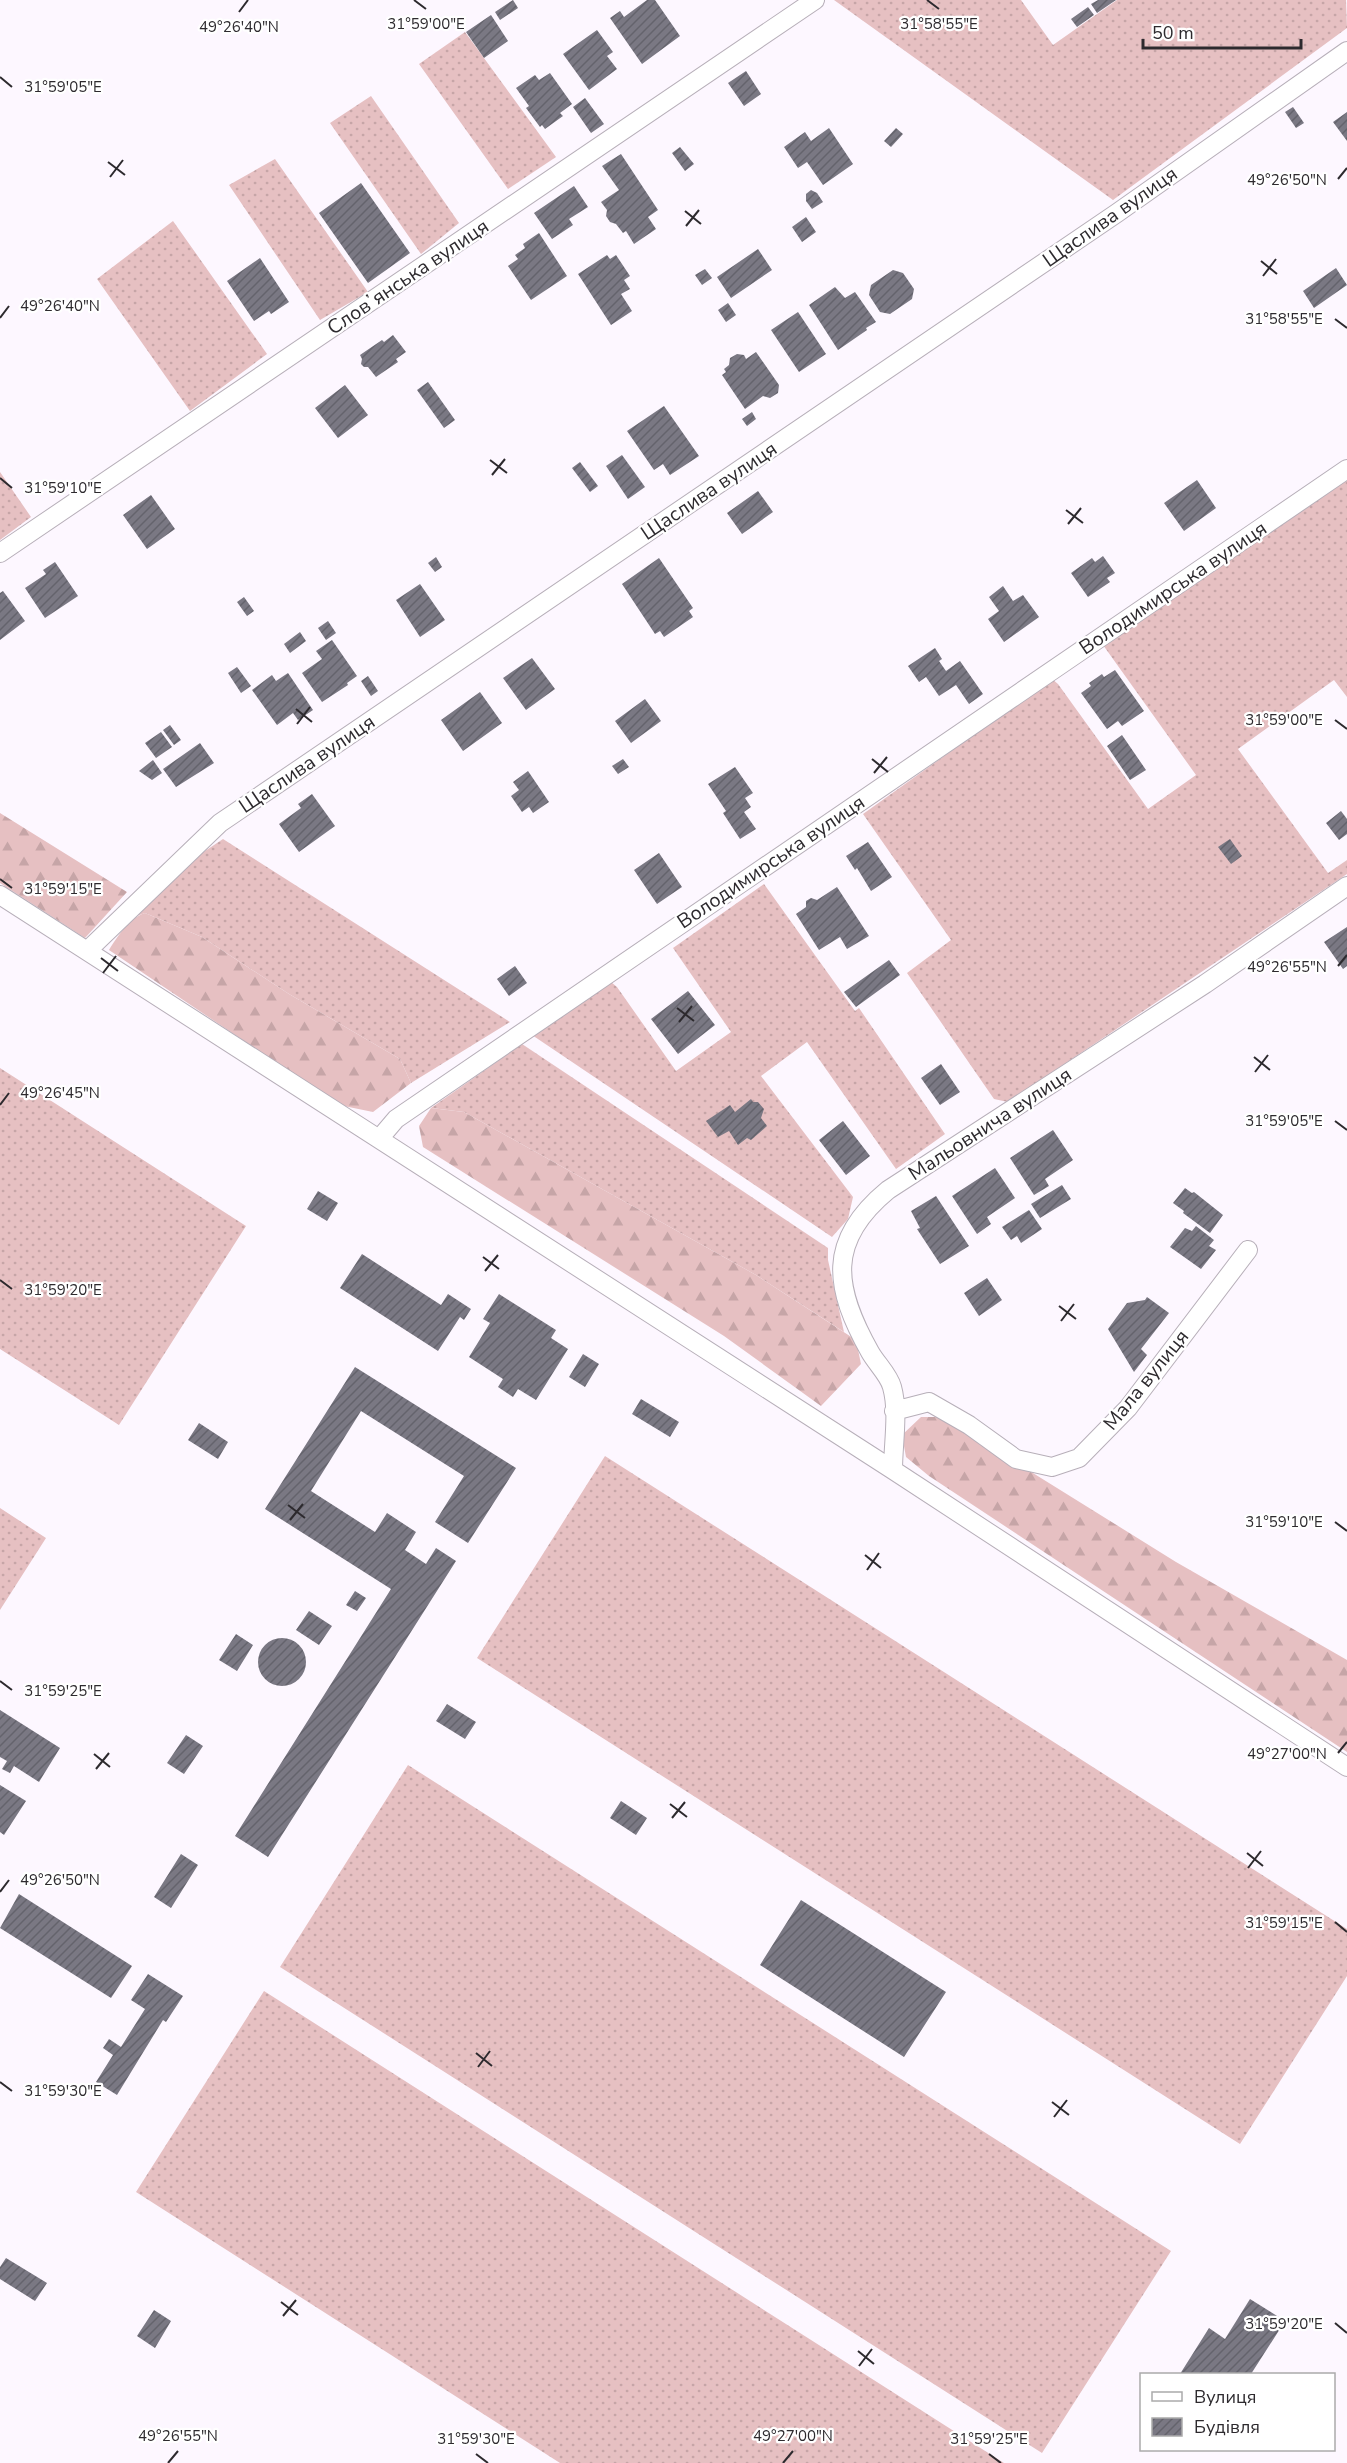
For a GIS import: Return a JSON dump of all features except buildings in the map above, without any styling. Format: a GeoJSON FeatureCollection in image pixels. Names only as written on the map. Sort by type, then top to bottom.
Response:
{"type":"FeatureCollection","features":[{"type":"Feature","properties":{"kind":"street","name":"Словʼянська вулиця"},"geometry":{"type":"LineString","coordinates":[[0,553],[815,0]]}},
{"type":"Feature","properties":{"kind":"street","name":"Щаслива вулиця"},"geometry":{"type":"LineString","coordinates":[[87,951],[220,823],[1118,213],[1347,51]]}},
{"type":"Feature","properties":{"kind":"street","name":"Володимирська вулиця"},"geometry":{"type":"LineString","coordinates":[[379,1139],[396,1119],[1347,469]]}},
{"type":"Feature","properties":{"kind":"street","name":"Мальовнича вулиця"},"geometry":{"type":"LineString","coordinates":[[893,1470],[892,1386],[871,1354],[851,1316],[841,1280],[844,1251],[851,1230],[869,1206],[888,1190],[1204,984],[1347,886]]}},
{"type":"Feature","properties":{"kind":"street"},"geometry":{"type":"LineString","coordinates":[[0,895],[893,1470],[1347,1767]]}},
{"type":"Feature","properties":{"kind":"street","name":"Мала вулиця"},"geometry":{"type":"LineString","coordinates":[[894,1411],[929,1402],[969,1425],[1016,1459],[1052,1467],[1079,1458],[1128,1408],[1248,1250]]}},
{"type":"Feature","properties":{"kind":"green space"},"geometry":{"type":"Polygon","coordinates":[[[834,0],[1021,0],[1053,45],[1117,0],[1346,0],[1347,28],[1113,200],[834,0]]]}},
{"type":"Feature","properties":{"kind":"green space"},"geometry":{"type":"Polygon","coordinates":[[[465,32],[556,157],[508,189],[419,64],[465,32]]]}},
{"type":"Feature","properties":{"kind":"green space"},"geometry":{"type":"Polygon","coordinates":[[[371,96],[459,223],[421,254],[330,123],[371,96]]]}},
{"type":"Feature","properties":{"kind":"green space"},"geometry":{"type":"Polygon","coordinates":[[[275,159],[368,292],[320,320],[229,185],[275,159]]]}},
{"type":"Feature","properties":{"kind":"green space"},"geometry":{"type":"Polygon","coordinates":[[[173,221],[267,354],[190,411],[97,279],[173,221]]]}},
{"type":"Feature","properties":{"kind":"green space"},"geometry":{"type":"Polygon","coordinates":[[[0,472],[31,517],[0,540],[0,472]]]}},
{"type":"Feature","properties":{"kind":"green space"},"geometry":{"type":"Polygon","coordinates":[[[1347,477],[1347,697],[1334,680],[1238,749],[1328,873],[1347,860],[1347,874],[1008,1102],[994,1099],[907,973],[951,940],[863,814],[1052,679],[1058,684],[1148,809],[1196,775],[1103,645],[1347,477]]]}},
{"type":"Feature","properties":{"kind":"green space"},"geometry":{"type":"Polygon","coordinates":[[[0,813],[127,892],[85,938],[0,883],[0,813]]]}},
{"type":"Feature","properties":{"kind":"green space"},"geometry":{"type":"Polygon","coordinates":[[[223,839],[510,1022],[411,1083],[400,1059],[289,994],[202,937],[145,913],[137,916],[199,855],[223,839]]]}},
{"type":"Feature","properties":{"kind":"green space"},"geometry":{"type":"Polygon","coordinates":[[[764,884],[855,1011],[859,1008],[945,1134],[896,1169],[807,1042],[761,1076],[853,1197],[848,1219],[832,1237],[532,1035],[611,982],[617,987],[676,1071],[731,1032],[673,948],[764,884]]]}},
{"type":"Feature","properties":{"kind":"green space"},"geometry":{"type":"Polygon","coordinates":[[[145,913],[202,937],[289,994],[400,1059],[411,1083],[373,1112],[339,1105],[109,950],[129,923],[145,913]]]}},
{"type":"Feature","properties":{"kind":"green space"},"geometry":{"type":"Polygon","coordinates":[[[522,1044],[828,1248],[828,1260],[844,1332],[756,1275],[464,1112],[431,1108],[522,1044]]]}},
{"type":"Feature","properties":{"kind":"green space"},"geometry":{"type":"Polygon","coordinates":[[[0,1068],[246,1226],[119,1425],[0,1349],[0,1068]]]}},
{"type":"Feature","properties":{"kind":"green space"},"geometry":{"type":"Polygon","coordinates":[[[431,1108],[464,1112],[756,1275],[856,1340],[861,1364],[821,1406],[724,1336],[423,1147],[419,1126],[431,1108]]]}},
{"type":"Feature","properties":{"kind":"green space"},"geometry":{"type":"Polygon","coordinates":[[[921,1417],[943,1417],[1176,1562],[1347,1660],[1347,1752],[929,1476],[906,1457],[902,1435],[921,1417]]]}},
{"type":"Feature","properties":{"kind":"green space"},"geometry":{"type":"Polygon","coordinates":[[[605,1456],[1347,1929],[1347,1976],[1240,2144],[477,1658],[605,1456]]]}},
{"type":"Feature","properties":{"kind":"green space"},"geometry":{"type":"Polygon","coordinates":[[[0,1508],[46,1538],[0,1610],[0,1508]]]}},
{"type":"Feature","properties":{"kind":"green space"},"geometry":{"type":"Polygon","coordinates":[[[408,1765],[1171,2251],[1042,2453],[280,1967],[408,1765]]]}},
{"type":"Feature","properties":{"kind":"green space"},"geometry":{"type":"Polygon","coordinates":[[[264,1991],[1004,2463],[560,2463],[136,2192],[264,1991]]]}}]}
